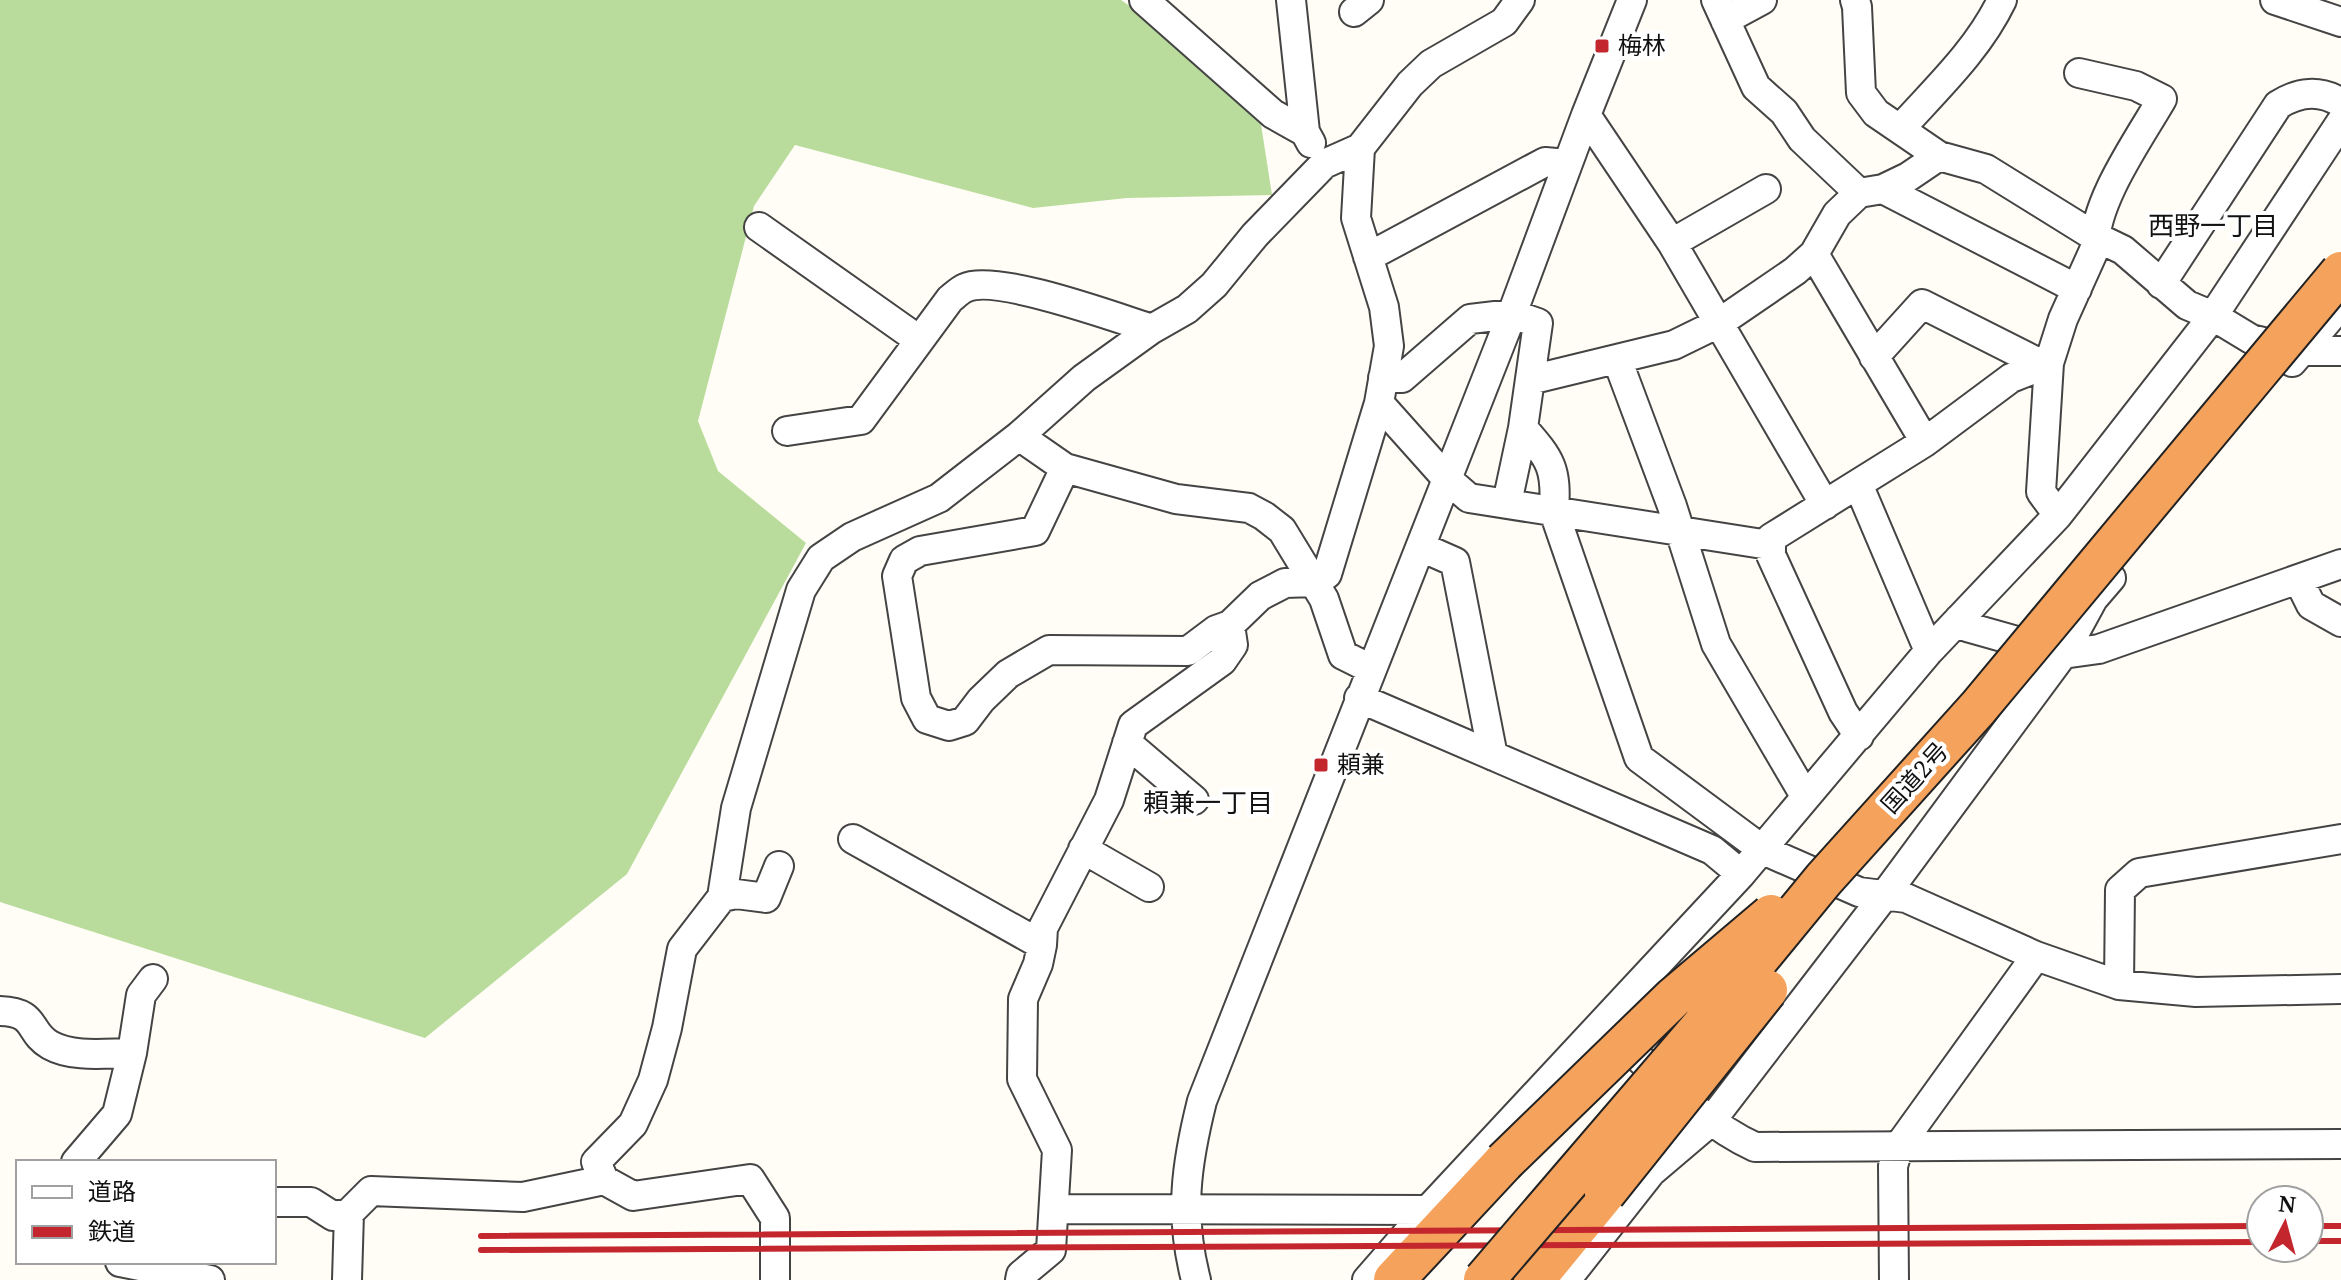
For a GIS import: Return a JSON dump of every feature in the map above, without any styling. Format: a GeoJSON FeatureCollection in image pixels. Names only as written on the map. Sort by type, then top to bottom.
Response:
{"type":"FeatureCollection","features":[{"type":"Feature","properties":{"kind":"highway","name":"国道2号"},"geometry":{"type":"LineString","coordinates":[[1484,1280],[1824,879],[1978,708],[2341,272]]}},
{"type":"Feature","properties":{"kind":"highway"},"geometry":{"type":"LineString","coordinates":[[1534,1280],[1833,905],[1978,708]]}},
{"type":"Feature","properties":{"kind":"highway"},"geometry":{"type":"LineString","coordinates":[[1394,1280],[1504,1162],[1673,998],[1777,910],[1824,879]]}},
{"type":"Feature","properties":{"kind":"street"},"geometry":{"type":"LineString","coordinates":[[1144,0],[1273,114],[1305,132]]}},
{"type":"Feature","properties":{"kind":"street"},"geometry":{"type":"LineString","coordinates":[[1291,0],[1305,132],[1324,164]]}},
{"type":"Feature","properties":{"kind":"street"},"geometry":{"type":"LineString","coordinates":[[775,1280],[775,1218],[750,1179],[633,1196],[604,1180],[596,1162],[633,1124],[653,1080],[667,1028],[682,949],[722,897],[736,808],[801,590],[821,558],[852,537],[939,498],[1019,436],[1084,378],[1152,329],[1187,309],[1214,285],[1255,235],[1324,164],[1360,148],[1410,84],[1431,64],[1504,22],[1520,0]]}},
{"type":"Feature","properties":{"kind":"street"},"geometry":{"type":"LineString","coordinates":[[1196,1280],[1188,1249],[1185,1210],[1188,1158],[1202,1101],[1512,314],[1632,0]]}},
{"type":"Feature","properties":{"kind":"street"},"geometry":{"type":"LineString","coordinates":[[1762,0],[1721,10],[1756,87],[1784,112],[1802,139],[1871,191],[2077,289]]}},
{"type":"Feature","properties":{"kind":"street"},"geometry":{"type":"LineString","coordinates":[[1855,0],[1861,93],[1876,113],[1939,156],[1986,169],[2094,236],[2123,250],[2187,305],[2213,316],[2251,339],[2301,351],[2341,351]]}},
{"type":"Feature","properties":{"kind":"street"},"geometry":{"type":"LineString","coordinates":[[1900,129],[1968,55],[1989,27],[2002,0]]}},
{"type":"Feature","properties":{"kind":"street"},"geometry":{"type":"LineString","coordinates":[[2275,0],[2341,22]]}},
{"type":"Feature","properties":{"kind":"street"},"geometry":{"type":"LineString","coordinates":[[2058,515],[2041,492],[2038,364],[2063,319],[2095,248],[2094,236],[2100,213],[2162,99],[2136,86],[2079,73]]}},
{"type":"Feature","properties":{"kind":"street"},"geometry":{"type":"LineString","coordinates":[[2161,284],[2278,105],[2294,95],[2320,94],[2341,103]]}},
{"type":"Feature","properties":{"kind":"street"},"geometry":{"type":"LineString","coordinates":[[1586,115],[1672,243],[1825,505]]}},
{"type":"Feature","properties":{"kind":"street"},"geometry":{"type":"LineString","coordinates":[[1367,1280],[1428,1210],[1763,850],[1929,651],[2058,515],[2213,316],[2341,122]]}},
{"type":"Feature","properties":{"kind":"street"},"geometry":{"type":"LineString","coordinates":[[1065,468],[1035,531],[920,551],[904,560],[897,576],[916,698],[927,719],[949,726],[965,721],[1008,674],[1049,650],[1188,651],[1216,630],[1230,625],[1260,596],[1285,583],[1314,582],[1327,574],[1381,391],[1389,346],[1384,307],[1356,218],[1360,148]]}},
{"type":"Feature","properties":{"kind":"street"},"geometry":{"type":"LineString","coordinates":[[1530,380],[1674,345],[1719,323],[1795,271],[1814,254],[1837,214],[1871,191],[1908,177],[1939,156]]}},
{"type":"Feature","properties":{"kind":"street"},"geometry":{"type":"LineString","coordinates":[[1368,257],[1545,162],[1567,164]]}},
{"type":"Feature","properties":{"kind":"street"},"geometry":{"type":"LineString","coordinates":[[1672,243],[1766,189]]}},
{"type":"Feature","properties":{"kind":"street"},"geometry":{"type":"LineString","coordinates":[[759,227],[919,340]]}},
{"type":"Feature","properties":{"kind":"street"},"geometry":{"type":"LineString","coordinates":[[1814,254],[1925,442]]}},
{"type":"Feature","properties":{"kind":"street"},"geometry":{"type":"LineString","coordinates":[[787,431],[861,420],[950,299],[965,288],[978,285],[1021,290],[1152,329]]}},
{"type":"Feature","properties":{"kind":"street"},"geometry":{"type":"LineString","coordinates":[[1874,357],[1922,304],[2038,364]]}},
{"type":"Feature","properties":{"kind":"street"},"geometry":{"type":"LineString","coordinates":[[1566,1280],[1651,1172],[1711,1121],[1884,896],[2063,654],[2093,599],[2341,305]]}},
{"type":"Feature","properties":{"kind":"street"},"geometry":{"type":"LineString","coordinates":[[1381,391],[1402,378],[1470,319],[1512,314],[1538,323],[1523,428],[1507,503]]}},
{"type":"Feature","properties":{"kind":"street"},"geometry":{"type":"LineString","coordinates":[[1617,359],[1672,506],[1716,644],[1805,796]]}},
{"type":"Feature","properties":{"kind":"street"},"geometry":{"type":"LineString","coordinates":[[1859,736],[1843,712],[1771,555],[1771,538],[1925,442],[2011,378],[2038,364]]}},
{"type":"Feature","properties":{"kind":"street"},"geometry":{"type":"LineString","coordinates":[[1381,391],[1446,478],[1469,498],[1769,545]]}},
{"type":"Feature","properties":{"kind":"street"},"geometry":{"type":"LineString","coordinates":[[1523,428],[1549,457],[1556,484],[1554,512],[1639,758],[1763,850],[1859,892],[1906,898],[2036,956],[2119,985],[2196,992],[2341,989]]}},
{"type":"Feature","properties":{"kind":"street"},"geometry":{"type":"LineString","coordinates":[[1019,436],[1065,468],[1176,499],[1249,508],[1282,530],[1324,599],[1343,655],[1371,669]]}},
{"type":"Feature","properties":{"kind":"street"},"geometry":{"type":"LineString","coordinates":[[1858,484],[1929,651]]}},
{"type":"Feature","properties":{"kind":"street"},"geometry":{"type":"LineString","coordinates":[[1421,547],[1455,562],[1493,756]]}},
{"type":"Feature","properties":{"kind":"street"},"geometry":{"type":"LineString","coordinates":[[1959,619],[1967,627],[2063,654],[2099,649],[2341,564]]}},
{"type":"Feature","properties":{"kind":"street"},"geometry":{"type":"LineString","coordinates":[[2298,579],[2311,605],[2341,622]]}},
{"type":"Feature","properties":{"kind":"street"},"geometry":{"type":"LineString","coordinates":[[1020,1280],[1021,1275],[1051,1250],[1054,1209],[1057,1150],[1022,1079],[1023,999],[1038,964],[1043,928],[1109,800],[1133,725],[1222,661],[1233,645],[1230,625]]}},
{"type":"Feature","properties":{"kind":"street"},"geometry":{"type":"LineString","coordinates":[[1359,698],[1712,850],[1741,874]]}},
{"type":"Feature","properties":{"kind":"street"},"geometry":{"type":"LineString","coordinates":[[1127,743],[1194,800]]}},
{"type":"Feature","properties":{"kind":"street"},"geometry":{"type":"LineString","coordinates":[[853,839],[1042,945]]}},
{"type":"Feature","properties":{"kind":"street"},"geometry":{"type":"LineString","coordinates":[[2119,985],[2120,890],[2139,873],[2341,839]]}},
{"type":"Feature","properties":{"kind":"street"},"geometry":{"type":"LineString","coordinates":[[1083,849],[1149,887]]}},
{"type":"Feature","properties":{"kind":"street"},"geometry":{"type":"LineString","coordinates":[[722,897],[736,894],[766,898],[779,866]]}},
{"type":"Feature","properties":{"kind":"street"},"geometry":{"type":"LineString","coordinates":[[1894,1280],[1893,1166],[1899,1146],[2036,956]]}},
{"type":"Feature","properties":{"kind":"street"},"geometry":{"type":"LineString","coordinates":[[81,1160],[117,1114],[132,1053],[141,995],[153,979]]}},
{"type":"Feature","properties":{"kind":"street"},"geometry":{"type":"LineString","coordinates":[[0,1011],[16,1011],[28,1018],[47,1044],[69,1052],[132,1053]]}},
{"type":"Feature","properties":{"kind":"street"},"geometry":{"type":"LineString","coordinates":[[1602,1024],[1711,1121],[1735,1138],[1755,1147],[2341,1144]]}},
{"type":"Feature","properties":{"kind":"street"},"geometry":{"type":"LineString","coordinates":[[276,1202],[311,1202],[333,1216],[349,1213],[371,1191],[523,1197],[604,1180]]}},
{"type":"Feature","properties":{"kind":"street"},"geometry":{"type":"LineString","coordinates":[[1054,1209],[1428,1210]]}},
{"type":"Feature","properties":{"kind":"street"},"geometry":{"type":"LineString","coordinates":[[347,1280],[349,1213]]}},
{"type":"Feature","properties":{"kind":"street"},"geometry":{"type":"LineString","coordinates":[[130,1264],[210,1280]]}},
{"type":"Feature","properties":{"kind":"green space"},"geometry":{"type":"Polygon","coordinates":[[[0,0],[1121,0],[1186,45],[1260,118],[1272,195],[1127,198],[1033,208],[795,145],[754,206],[698,421],[718,471],[806,543],[627,874],[425,1038],[0,902],[0,0]]]}},
{"type":"Feature","properties":{"kind":"railway"},"geometry":{"type":"LineString","coordinates":[[481,1236],[2245,1226]]}},
{"type":"Feature","properties":{"kind":"railway"},"geometry":{"type":"LineString","coordinates":[[2325,1226],[2341,1226]]}},
{"type":"Feature","properties":{"kind":"railway"},"geometry":{"type":"LineString","coordinates":[[2325,1241],[2341,1241]]}},
{"type":"Feature","properties":{"kind":"railway"},"geometry":{"type":"LineString","coordinates":[[481,1250],[2245,1242]]}},
{"type":"Feature","properties":{"kind":"place","name":"梅林"},"geometry":{"type":"Point","coordinates":[1602,46]}},
{"type":"Feature","properties":{"kind":"place","name":"頼兼"},"geometry":{"type":"Point","coordinates":[1321,765]}},
{"type":"Feature","properties":{"kind":"district","name":"西野一丁目"},"geometry":{"type":"Point","coordinates":[2213,226]}},
{"type":"Feature","properties":{"kind":"district","name":"頼兼一丁目"},"geometry":{"type":"Point","coordinates":[1208,803]}}]}
